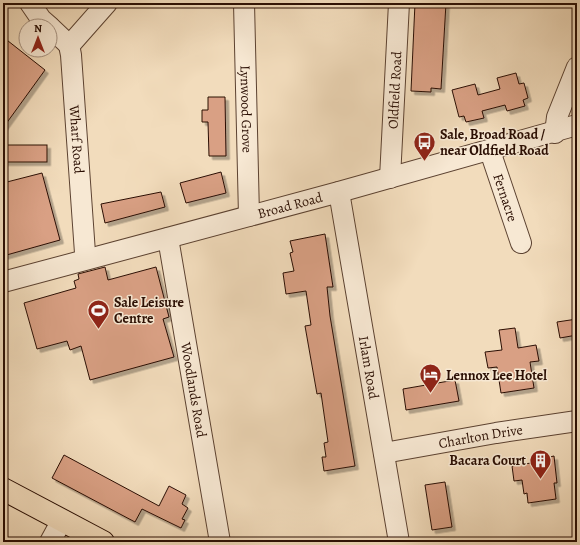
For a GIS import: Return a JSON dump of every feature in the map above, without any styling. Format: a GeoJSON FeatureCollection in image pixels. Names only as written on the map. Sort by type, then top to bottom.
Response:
{"type":"FeatureCollection","features":[{"type":"Feature","properties":{"kind":"main road"},"geometry":{"type":"LineString","coordinates":[[3,489],[103,542]]}},
{"type":"Feature","properties":{"kind":"street"},"geometry":{"type":"LineString","coordinates":[[30,3],[40,18]]}},
{"type":"Feature","properties":{"kind":"street"},"geometry":{"type":"LineString","coordinates":[[58,36],[69,46],[107,3]]}},
{"type":"Feature","properties":{"kind":"street","name":"Lynwood Grove"},"geometry":{"type":"LineString","coordinates":[[244,3],[249,216]]}},
{"type":"Feature","properties":{"kind":"street","name":"Oldfield Road"},"geometry":{"type":"LineString","coordinates":[[390,178],[399,3]]}},
{"type":"Feature","properties":{"kind":"street","name":"Wharf Road"},"geometry":{"type":"LineString","coordinates":[[69,46],[76,117],[85,253],[87,259]]}},
{"type":"Feature","properties":{"kind":"street"},"geometry":{"type":"LineString","coordinates":[[555,133],[557,117],[576,70]]}},
{"type":"Feature","properties":{"kind":"street","name":"Broad Road"},"geometry":{"type":"LineString","coordinates":[[3,282],[490,151],[555,133],[577,125]]}},
{"type":"Feature","properties":{"kind":"street","name":"Fernacre"},"geometry":{"type":"LineString","coordinates":[[490,151],[521,243]]}},
{"type":"Feature","properties":{"kind":"street","name":"Irlam Road"},"geometry":{"type":"LineString","coordinates":[[339,192],[399,542]]}},
{"type":"Feature","properties":{"kind":"street","name":"Woodlands Road"},"geometry":{"type":"LineString","coordinates":[[168,238],[220,542]]}},
{"type":"Feature","properties":{"kind":"street","name":"Charlton Drive"},"geometry":{"type":"LineString","coordinates":[[384,453],[496,433],[577,421]]}},
{"type":"Feature","properties":{"kind":"street"},"geometry":{"type":"LineString","coordinates":[[50,542],[62,520]]}},
{"type":"Feature","properties":{"kind":"building"},"geometry":{"type":"Polygon","coordinates":[[[415,3],[446,3],[441,89],[431,88],[431,92],[411,91],[415,3]]]}},
{"type":"Feature","properties":{"kind":"building"},"geometry":{"type":"Polygon","coordinates":[[[3,37],[18,49],[18,58],[30,58],[45,70],[3,128],[3,37]]]}},
{"type":"Feature","properties":{"kind":"building"},"geometry":{"type":"Polygon","coordinates":[[[516,73],[519,84],[524,83],[528,98],[523,100],[525,106],[507,111],[505,105],[482,111],[484,118],[466,122],[464,116],[459,117],[452,90],[475,84],[478,95],[500,89],[497,78],[516,73]]]}},
{"type":"Feature","properties":{"kind":"building"},"geometry":{"type":"Polygon","coordinates":[[[208,97],[225,97],[226,156],[209,156],[208,122],[202,122],[202,110],[208,110],[208,97]]]}},
{"type":"Feature","properties":{"kind":"building"},"geometry":{"type":"Polygon","coordinates":[[[4,145],[47,145],[47,162],[4,162],[4,145]]]}},
{"type":"Feature","properties":{"kind":"building"},"geometry":{"type":"Polygon","coordinates":[[[221,172],[226,193],[186,203],[180,183],[221,172]]]}},
{"type":"Feature","properties":{"kind":"building"},"geometry":{"type":"Polygon","coordinates":[[[42,173],[60,240],[3,256],[3,183],[42,173]]]}},
{"type":"Feature","properties":{"kind":"building"},"geometry":{"type":"Polygon","coordinates":[[[161,192],[165,207],[105,223],[101,204],[161,192]]]}},
{"type":"Feature","properties":{"kind":"building"},"geometry":{"type":"Polygon","coordinates":[[[325,234],[333,287],[327,287],[330,316],[355,466],[324,471],[322,457],[326,457],[324,443],[328,442],[321,393],[317,394],[305,326],[311,325],[306,291],[286,294],[283,273],[294,271],[290,253],[293,252],[290,241],[325,234]]]}},
{"type":"Feature","properties":{"kind":"building","name":"Sale Leisure Centre"},"geometry":{"type":"Polygon","coordinates":[[[105,267],[108,280],[156,267],[169,317],[163,319],[174,357],[90,380],[81,346],[70,350],[67,341],[37,349],[24,303],[76,288],[74,281],[79,279],[78,274],[105,267]]]}},
{"type":"Feature","properties":{"kind":"building"},"geometry":{"type":"Polygon","coordinates":[[[577,319],[577,335],[560,338],[557,322],[577,319]]]}},
{"type":"Feature","properties":{"kind":"building"},"geometry":{"type":"Polygon","coordinates":[[[515,328],[518,348],[536,345],[539,361],[530,362],[534,388],[501,393],[497,367],[488,368],[485,352],[502,350],[499,330],[515,328]]]}},
{"type":"Feature","properties":{"kind":"building","name":"Lennox Lee Hotel"},"geometry":{"type":"Polygon","coordinates":[[[455,380],[459,401],[406,410],[403,389],[455,380]]]}},
{"type":"Feature","properties":{"kind":"building"},"geometry":{"type":"Polygon","coordinates":[[[64,455],[159,506],[169,486],[186,495],[182,504],[188,508],[182,519],[185,520],[181,528],[142,509],[135,522],[52,478],[64,455]]]}},
{"type":"Feature","properties":{"kind":"building","name":"Bacara Court"},"geometry":{"type":"Polygon","coordinates":[[[554,456],[557,483],[554,483],[556,499],[528,503],[527,493],[524,494],[522,480],[514,481],[512,466],[531,463],[531,461],[554,456]]]}},
{"type":"Feature","properties":{"kind":"building"},"geometry":{"type":"Polygon","coordinates":[[[445,482],[452,527],[432,530],[425,485],[445,482]]]}},
{"type":"Feature","properties":{"kind":"place","name":"Sale, Broad Road / near Oldfield Road"},"geometry":{"type":"Point","coordinates":[424,162]}},
{"type":"Feature","properties":{"kind":"place","name":"Sale Leisure Centre"},"geometry":{"type":"Point","coordinates":[99,330]}},
{"type":"Feature","properties":{"kind":"place","name":"Lennox Lee Hotel"},"geometry":{"type":"Point","coordinates":[431,394]}},
{"type":"Feature","properties":{"kind":"place","name":"Bacara Court"},"geometry":{"type":"Point","coordinates":[541,480]}}]}
